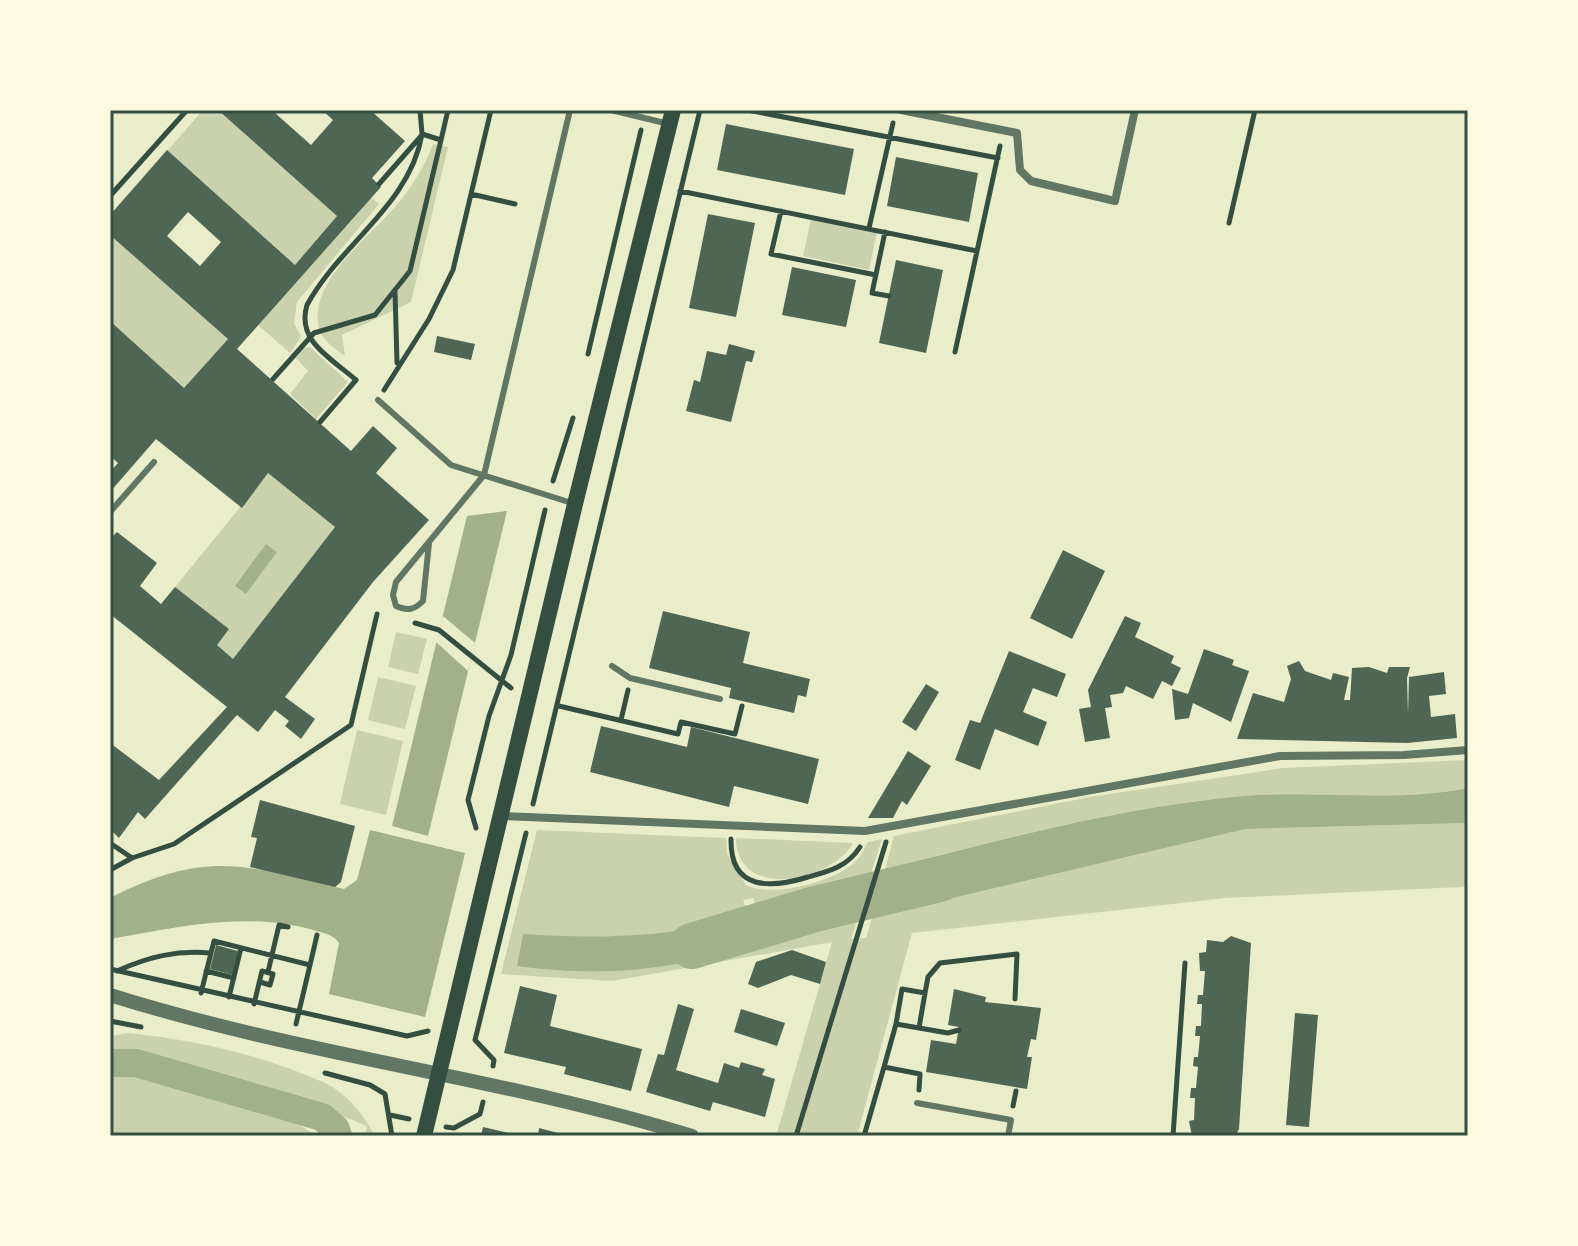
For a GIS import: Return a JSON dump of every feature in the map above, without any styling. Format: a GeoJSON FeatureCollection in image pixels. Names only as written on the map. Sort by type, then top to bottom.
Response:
{"type":"FeatureCollection","features":[{"type":"Feature","properties":{"kind":"main road"},"geometry":{"type":"LineString","coordinates":[[426,1129],[575,504],[672,117]]}},
{"type":"Feature","properties":{"kind":"street"},"geometry":{"type":"LineString","coordinates":[[898,110],[1017,133],[1020,170],[1031,181],[1115,201],[1135,110]]}},
{"type":"Feature","properties":{"kind":"street"},"geometry":{"type":"LineString","coordinates":[[502,816],[529,820],[865,831],[1280,756],[1404,755],[1468,750]]}},
{"type":"Feature","properties":{"kind":"street"},"geometry":{"type":"LineString","coordinates":[[110,995],[326,1049],[602,1110],[692,1136]]}},
{"type":"Feature","properties":{"kind":"lane"},"geometry":{"type":"LineString","coordinates":[[429,543],[423,601],[415,609],[405,610],[396,606],[393,595],[396,582],[484,475],[570,110]]}},
{"type":"Feature","properties":{"kind":"lane"},"geometry":{"type":"LineString","coordinates":[[611,110],[643,118],[672,117]]}},
{"type":"Feature","properties":{"kind":"lane"},"geometry":{"type":"LineString","coordinates":[[378,400],[451,465],[575,504]]}},
{"type":"Feature","properties":{"kind":"lane"},"geometry":{"type":"LineString","coordinates":[[110,512],[154,462]]}},
{"type":"Feature","properties":{"kind":"lane"},"geometry":{"type":"LineString","coordinates":[[612,666],[630,678],[720,699]]}},
{"type":"Feature","properties":{"kind":"lane"},"geometry":{"type":"LineString","coordinates":[[917,1100],[1011,1120],[1008,1136]]}},
{"type":"Feature","properties":{"kind":"path"},"geometry":{"type":"LineString","coordinates":[[110,196],[187,110]]}},
{"type":"Feature","properties":{"kind":"path"},"geometry":{"type":"LineString","coordinates":[[320,422],[356,380],[309,338],[302,320],[314,293],[402,186],[418,158],[422,134],[420,110]]}},
{"type":"Feature","properties":{"kind":"path"},"geometry":{"type":"LineString","coordinates":[[273,379],[314,333],[375,315],[410,271],[448,110]]}},
{"type":"Feature","properties":{"kind":"path"},"geometry":{"type":"LineString","coordinates":[[378,400],[397,364],[429,319],[453,270],[491,110]]}},
{"type":"Feature","properties":{"kind":"path"},"geometry":{"type":"LineString","coordinates":[[490,1073],[494,1060],[475,1040],[559,706],[700,110]]}},
{"type":"Feature","properties":{"kind":"path"},"geometry":{"type":"LineString","coordinates":[[747,110],[998,158]]}},
{"type":"Feature","properties":{"kind":"path"},"geometry":{"type":"LineString","coordinates":[[869,228],[898,110]]}},
{"type":"Feature","properties":{"kind":"path"},"geometry":{"type":"LineString","coordinates":[[1229,223],[1255,110]]}},
{"type":"Feature","properties":{"kind":"path"},"geometry":{"type":"LineString","coordinates":[[588,355],[643,118]]}},
{"type":"Feature","properties":{"kind":"path"},"geometry":{"type":"LineString","coordinates":[[955,352],[1004,129]]}},
{"type":"Feature","properties":{"kind":"path"},"geometry":{"type":"LineString","coordinates":[[422,134],[441,140]]}},
{"type":"Feature","properties":{"kind":"path"},"geometry":{"type":"LineString","coordinates":[[379,184],[422,134]]}},
{"type":"Feature","properties":{"kind":"path"},"geometry":{"type":"LineString","coordinates":[[655,186],[977,251]]}},
{"type":"Feature","properties":{"kind":"path"},"geometry":{"type":"LineString","coordinates":[[471,194],[515,204]]}},
{"type":"Feature","properties":{"kind":"path"},"geometry":{"type":"LineString","coordinates":[[781,211],[771,254],[876,275]]}},
{"type":"Feature","properties":{"kind":"path"},"geometry":{"type":"LineString","coordinates":[[885,232],[872,293],[889,296]]}},
{"type":"Feature","properties":{"kind":"path"},"geometry":{"type":"LineString","coordinates":[[395,291],[397,364]]}},
{"type":"Feature","properties":{"kind":"path"},"geometry":{"type":"LineString","coordinates":[[477,833],[468,800],[489,716],[511,655],[549,494],[574,415]]}},
{"type":"Feature","properties":{"kind":"path"},"geometry":{"type":"LineString","coordinates":[[110,870],[132,858],[174,844],[351,725],[377,614]]}},
{"type":"Feature","properties":{"kind":"path"},"geometry":{"type":"LineString","coordinates":[[439,630],[472,657]]}},
{"type":"Feature","properties":{"kind":"path"},"geometry":{"type":"LineString","coordinates":[[621,720],[630,678]]}},
{"type":"Feature","properties":{"kind":"path"},"geometry":{"type":"LineString","coordinates":[[559,706],[678,734],[681,722],[735,734],[742,706]]}},
{"type":"Feature","properties":{"kind":"path"},"geometry":{"type":"LineString","coordinates":[[731,826],[731,848],[743,874],[760,885],[776,887],[838,869],[859,849],[865,831]]}},
{"type":"Feature","properties":{"kind":"path"},"geometry":{"type":"LineString","coordinates":[[796,1136],[865,919],[890,828]]}},
{"type":"Feature","properties":{"kind":"path"},"geometry":{"type":"LineString","coordinates":[[110,843],[132,858]]}},
{"type":"Feature","properties":{"kind":"path"},"geometry":{"type":"LineString","coordinates":[[268,972],[279,925],[288,927]]}},
{"type":"Feature","properties":{"kind":"path"},"geometry":{"type":"LineString","coordinates":[[292,1041],[317,935]]}},
{"type":"Feature","properties":{"kind":"path"},"geometry":{"type":"LineString","coordinates":[[195,1017],[214,941],[310,965]]}},
{"type":"Feature","properties":{"kind":"path"},"geometry":{"type":"LineString","coordinates":[[229,998],[241,948]]}},
{"type":"Feature","properties":{"kind":"path"},"geometry":{"type":"LineString","coordinates":[[113,970],[162,955],[185,951],[210,953]]}},
{"type":"Feature","properties":{"kind":"path"},"geometry":{"type":"LineString","coordinates":[[919,1028],[928,977],[940,963],[1017,954],[1015,999]]}},
{"type":"Feature","properties":{"kind":"path"},"geometry":{"type":"LineString","coordinates":[[1173,1136],[1185,963]]}},
{"type":"Feature","properties":{"kind":"path"},"geometry":{"type":"LineString","coordinates":[[113,970],[407,1036],[431,1029]]}},
{"type":"Feature","properties":{"kind":"path"},"geometry":{"type":"LineString","coordinates":[[206,971],[234,978]]}},
{"type":"Feature","properties":{"kind":"path"},"geometry":{"type":"LineString","coordinates":[[254,1004],[262,971],[273,974],[270,985],[260,982]]}},
{"type":"Feature","properties":{"kind":"path"},"geometry":{"type":"LineString","coordinates":[[864,1136],[896,1024],[902,989],[925,993]]}},
{"type":"Feature","properties":{"kind":"path"},"geometry":{"type":"LineString","coordinates":[[896,1024],[948,1033],[959,1030]]}},
{"type":"Feature","properties":{"kind":"path"},"geometry":{"type":"LineString","coordinates":[[884,1067],[920,1074],[917,1100]]}},
{"type":"Feature","properties":{"kind":"path"},"geometry":{"type":"LineString","coordinates":[[426,1129],[454,1128],[480,1114],[485,1095]]}},
{"type":"Feature","properties":{"kind":"path"},"geometry":{"type":"LineString","coordinates":[[390,1115],[392,1136]]}},
{"type":"Feature","properties":{"kind":"shaded area"},"geometry":{"type":"Polygon","coordinates":[[[203,110],[218,110],[337,216],[295,265],[167,151],[203,110]]]}},
{"type":"Feature","properties":{"kind":"shaded area"},"geometry":{"type":"Polygon","coordinates":[[[433,144],[448,147],[411,302],[342,335],[345,356],[328,343],[319,329],[318,307],[324,291],[344,260],[406,194],[433,144]]]}},
{"type":"Feature","properties":{"kind":"shaded area"},"geometry":{"type":"Polygon","coordinates":[[[371,198],[379,204],[297,302],[294,323],[301,337],[290,353],[258,325],[371,198]]]}},
{"type":"Feature","properties":{"kind":"shaded area"},"geometry":{"type":"Polygon","coordinates":[[[811,219],[877,232],[869,270],[803,256],[811,219]]]}},
{"type":"Feature","properties":{"kind":"shaded area"},"geometry":{"type":"Polygon","coordinates":[[[110,235],[228,339],[184,388],[110,321],[110,235]]]}},
{"type":"Feature","properties":{"kind":"shaded area"},"geometry":{"type":"Polygon","coordinates":[[[310,347],[348,382],[316,419],[290,394],[308,371],[296,358],[304,348],[310,347]]]}},
{"type":"Feature","properties":{"kind":"shaded area"},"geometry":{"type":"Polygon","coordinates":[[[268,473],[335,527],[233,659],[217,645],[229,629],[175,587],[268,473]]]}},
{"type":"Feature","properties":{"kind":"shaded area"},"geometry":{"type":"Polygon","coordinates":[[[507,511],[428,836],[392,826],[467,516],[507,511]]]}},
{"type":"Feature","properties":{"kind":"shaded area"},"geometry":{"type":"Polygon","coordinates":[[[266,544],[277,552],[246,594],[235,586],[266,544]]]}},
{"type":"Feature","properties":{"kind":"shaded area"},"geometry":{"type":"Polygon","coordinates":[[[396,632],[427,639],[418,674],[388,667],[396,632]]]}},
{"type":"Feature","properties":{"kind":"shaded area"},"geometry":{"type":"Polygon","coordinates":[[[378,677],[416,686],[405,729],[368,720],[378,677]]]}},
{"type":"Feature","properties":{"kind":"shaded area"},"geometry":{"type":"Polygon","coordinates":[[[357,730],[403,741],[386,815],[340,804],[357,730]]]}},
{"type":"Feature","properties":{"kind":"shaded area"},"geometry":{"type":"Polygon","coordinates":[[[1468,760],[1468,788],[1412,795],[1271,795],[1198,801],[1107,816],[885,870],[894,836],[1090,797],[1283,768],[1468,760]]]}},
{"type":"Feature","properties":{"kind":"shaded area"},"geometry":{"type":"Polygon","coordinates":[[[1468,788],[1468,823],[1245,829],[872,917],[885,870],[1107,816],[1243,796],[1384,796],[1468,788]]]}},
{"type":"Feature","properties":{"kind":"shaded area"},"geometry":{"type":"Polygon","coordinates":[[[1468,823],[1468,885],[1460,887],[1226,898],[912,933],[857,1136],[777,1133],[832,942],[612,981],[501,974],[537,830],[726,838],[727,854],[746,885],[771,890],[801,886],[831,877],[854,863],[868,842],[882,839],[870,876],[758,912],[753,898],[743,900],[748,915],[710,925],[652,934],[593,937],[679,964],[757,944],[759,949],[768,946],[767,941],[857,920],[851,939],[866,938],[872,917],[1210,835],[1245,829],[1468,823]]]}},
{"type":"Feature","properties":{"kind":"shaded area"},"geometry":{"type":"Polygon","coordinates":[[[370,830],[465,853],[425,1017],[329,994],[339,943],[331,936],[313,930],[288,924],[237,921],[110,939],[110,898],[173,873],[200,867],[252,868],[344,889],[357,880],[370,830]]]}},
{"type":"Feature","properties":{"kind":"shaded area"},"geometry":{"type":"Polygon","coordinates":[[[736,838],[853,843],[842,856],[826,867],[787,879],[768,878],[751,871],[740,858],[736,838]]]}},
{"type":"Feature","properties":{"kind":"shaded area"},"geometry":{"type":"Polygon","coordinates":[[[870,876],[857,920],[767,941],[758,912],[870,876]]]}},
{"type":"Feature","properties":{"kind":"shaded area"},"geometry":{"type":"Polygon","coordinates":[[[748,915],[757,944],[695,960],[610,971],[517,966],[523,934],[636,935],[720,923],[748,915]]]}},
{"type":"Feature","properties":{"kind":"shaded area"},"geometry":{"type":"Polygon","coordinates":[[[128,1033],[228,1050],[302,1073],[333,1087],[347,1098],[366,1121],[374,1136],[365,1136],[367,1126],[323,1108],[145,1054],[110,1052],[110,1036],[128,1033]]]}},
{"type":"Feature","properties":{"kind":"shaded area"},"geometry":{"type":"Polygon","coordinates":[[[110,1073],[133,1073],[294,1121],[316,1136],[110,1136],[110,1073]]]}},
{"type":"Feature","properties":{"kind":"pier"},"geometry":{"type":"Polygon","coordinates":[[[443,616],[475,643],[468,671],[436,642],[443,616]]]}},
{"type":"Feature","properties":{"kind":"building"},"geometry":{"type":"Polygon","coordinates":[[[218,110],[278,110],[275,113],[311,145],[333,120],[322,110],[370,110],[405,141],[372,178],[381,187],[237,349],[351,451],[373,426],[397,448],[376,473],[429,520],[373,582],[285,697],[315,719],[301,739],[285,726],[289,721],[275,710],[258,732],[237,715],[145,819],[138,812],[119,838],[110,829],[110,743],[159,780],[227,707],[110,614],[110,533],[113,536],[117,532],[157,563],[140,586],[161,604],[175,587],[229,629],[217,645],[233,659],[335,527],[268,473],[242,508],[156,439],[110,492],[110,472],[118,463],[110,456],[110,321],[184,388],[228,339],[110,235],[110,215],[167,150],[295,265],[337,216],[218,110]],[[188,212],[167,236],[200,266],[221,242],[188,212]]]}},
{"type":"Feature","properties":{"kind":"building"},"geometry":{"type":"Polygon","coordinates":[[[726,124],[854,149],[845,195],[717,170],[726,124]]]}},
{"type":"Feature","properties":{"kind":"building"},"geometry":{"type":"Polygon","coordinates":[[[896,157],[978,173],[969,222],[887,206],[896,157]]]}},
{"type":"Feature","properties":{"kind":"building"},"geometry":{"type":"Polygon","coordinates":[[[708,214],[755,223],[736,317],[689,308],[708,214]]]}},
{"type":"Feature","properties":{"kind":"building"},"geometry":{"type":"Polygon","coordinates":[[[896,260],[943,270],[926,353],[879,343],[896,260]]]}},
{"type":"Feature","properties":{"kind":"building"},"geometry":{"type":"Polygon","coordinates":[[[792,267],[856,280],[846,327],[782,315],[792,267]]]}},
{"type":"Feature","properties":{"kind":"building"},"geometry":{"type":"Polygon","coordinates":[[[437,336],[475,344],[471,360],[434,352],[437,336]]]}},
{"type":"Feature","properties":{"kind":"building"},"geometry":{"type":"Polygon","coordinates":[[[729,344],[755,351],[752,362],[746,361],[731,422],[686,411],[694,380],[700,382],[707,351],[726,355],[729,344]]]}},
{"type":"Feature","properties":{"kind":"building"},"geometry":{"type":"Polygon","coordinates":[[[1063,550],[1105,571],[1072,639],[1030,618],[1063,550]]]}},
{"type":"Feature","properties":{"kind":"building"},"geometry":{"type":"Polygon","coordinates":[[[663,611],[750,632],[743,663],[810,679],[806,697],[798,695],[794,713],[729,698],[731,688],[649,668],[663,611]]]}},
{"type":"Feature","properties":{"kind":"building"},"geometry":{"type":"Polygon","coordinates":[[[1125,616],[1141,623],[1135,637],[1174,656],[1171,663],[1181,668],[1172,686],[1162,681],[1153,699],[1126,686],[1123,693],[1110,695],[1112,707],[1105,708],[1110,738],[1085,742],[1079,709],[1091,707],[1088,690],[1125,616]]]}},
{"type":"Feature","properties":{"kind":"building"},"geometry":{"type":"Polygon","coordinates":[[[1204,649],[1234,660],[1232,665],[1249,671],[1231,722],[1193,703],[1189,718],[1175,720],[1172,689],[1188,694],[1204,649]]]}},
{"type":"Feature","properties":{"kind":"building"},"geometry":{"type":"Polygon","coordinates":[[[1009,651],[1066,674],[1057,697],[1033,688],[1023,712],[1047,722],[1038,746],[995,729],[980,770],[955,760],[970,720],[980,723],[1009,651]]]}},
{"type":"Feature","properties":{"kind":"building"},"geometry":{"type":"Polygon","coordinates":[[[1299,661],[1305,671],[1331,680],[1333,673],[1349,677],[1344,700],[1350,700],[1352,668],[1369,667],[1387,673],[1389,667],[1410,667],[1407,678],[1408,714],[1409,677],[1444,672],[1446,694],[1429,696],[1431,717],[1455,714],[1457,738],[1407,743],[1237,739],[1253,693],[1284,702],[1291,679],[1287,666],[1299,661]]]}},
{"type":"Feature","properties":{"kind":"building"},"geometry":{"type":"Polygon","coordinates":[[[926,684],[939,692],[916,731],[902,722],[926,684]]]}},
{"type":"Feature","properties":{"kind":"building"},"geometry":{"type":"Polygon","coordinates":[[[601,726],[687,747],[691,727],[819,759],[808,804],[734,786],[729,807],[590,772],[601,726]]]}},
{"type":"Feature","properties":{"kind":"building"},"geometry":{"type":"Polygon","coordinates":[[[908,751],[931,766],[907,805],[902,801],[893,818],[868,818],[908,751]]]}},
{"type":"Feature","properties":{"kind":"building"},"geometry":{"type":"Polygon","coordinates":[[[260,800],[355,826],[341,882],[335,887],[250,867],[257,838],[251,837],[260,800]]]}},
{"type":"Feature","properties":{"kind":"building"},"geometry":{"type":"Polygon","coordinates":[[[1231,936],[1251,943],[1239,1129],[1235,1136],[1192,1136],[1189,1121],[1194,1120],[1195,1098],[1190,1098],[1191,1088],[1196,1088],[1198,1067],[1193,1066],[1194,1057],[1198,1057],[1200,1036],[1195,1036],[1196,1026],[1201,1026],[1202,1004],[1197,1004],[1198,995],[1203,995],[1205,971],[1200,971],[1199,953],[1206,952],[1207,940],[1223,942],[1231,936]]]}},
{"type":"Feature","properties":{"kind":"building"},"geometry":{"type":"Polygon","coordinates":[[[216,945],[238,951],[233,975],[210,969],[216,945]]]}},
{"type":"Feature","properties":{"kind":"building"},"geometry":{"type":"Polygon","coordinates":[[[792,950],[826,962],[820,984],[791,975],[758,988],[748,984],[756,962],[792,950]]]}},
{"type":"Feature","properties":{"kind":"building"},"geometry":{"type":"Polygon","coordinates":[[[520,986],[557,995],[550,1026],[642,1049],[631,1091],[564,1074],[566,1067],[504,1053],[520,986]]]}},
{"type":"Feature","properties":{"kind":"building"},"geometry":{"type":"Polygon","coordinates":[[[954,989],[986,997],[985,1002],[1041,1008],[1036,1040],[1031,1039],[1027,1057],[1032,1057],[1027,1089],[926,1072],[931,1040],[956,1044],[959,1027],[948,1025],[954,989]]]}},
{"type":"Feature","properties":{"kind":"building"},"geometry":{"type":"Polygon","coordinates":[[[678,1004],[694,1009],[676,1070],[718,1083],[724,1063],[739,1068],[741,1062],[765,1069],[762,1075],[775,1079],[765,1117],[713,1102],[710,1111],[646,1092],[658,1054],[664,1055],[678,1004]]]}},
{"type":"Feature","properties":{"kind":"building"},"geometry":{"type":"Polygon","coordinates":[[[741,1009],[785,1023],[777,1046],[734,1032],[741,1009]]]}},
{"type":"Feature","properties":{"kind":"building"},"geometry":{"type":"Polygon","coordinates":[[[1295,1013],[1318,1015],[1309,1127],[1286,1125],[1295,1013]]]}},
{"type":"Feature","properties":{"kind":"building"},"geometry":{"type":"Polygon","coordinates":[[[483,1127],[517,1135],[517,1136],[481,1136],[483,1127]]]}},
{"type":"Feature","properties":{"kind":"building"},"geometry":{"type":"Polygon","coordinates":[[[539,1128],[566,1135],[566,1136],[538,1136],[539,1128]]]}},
{"type":"Feature","properties":{"kind":"waterway"},"geometry":{"type":"LineString","coordinates":[[692,946],[815,909],[940,879]]}},
{"type":"Feature","properties":{"kind":"waterway"},"geometry":{"type":"LineString","coordinates":[[110,1063],[136,1063],[322,1117],[336,1129],[338,1136]]}}]}
